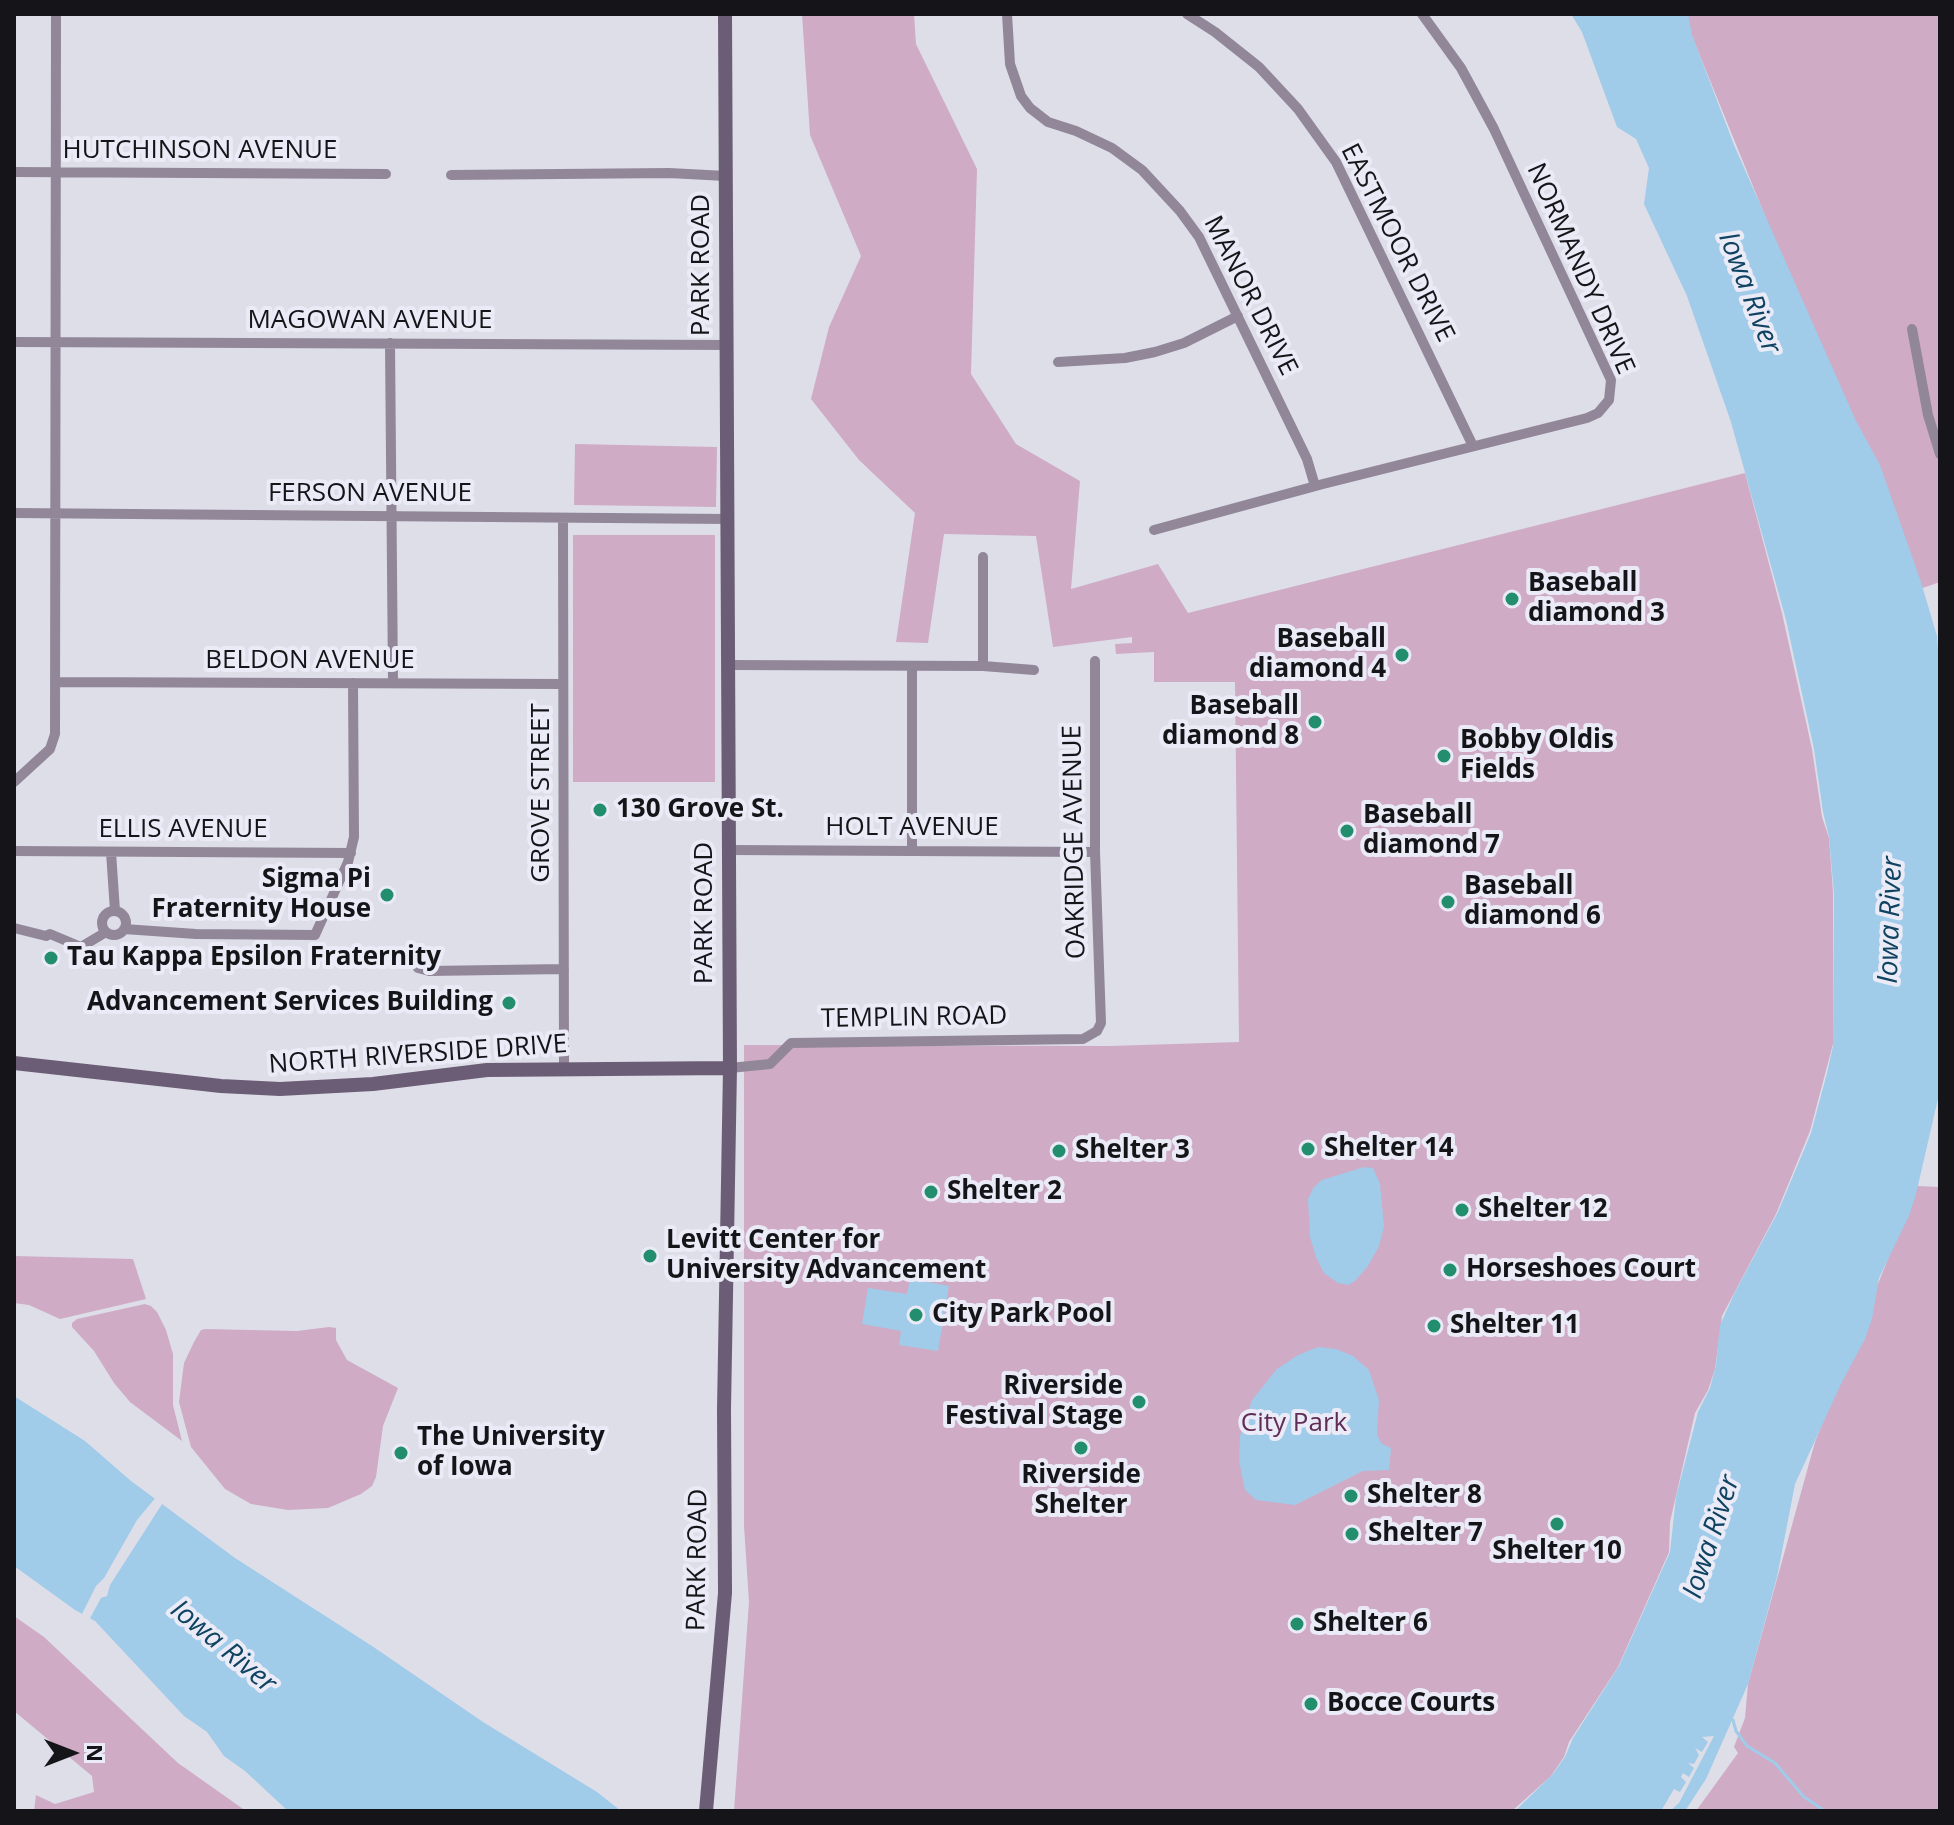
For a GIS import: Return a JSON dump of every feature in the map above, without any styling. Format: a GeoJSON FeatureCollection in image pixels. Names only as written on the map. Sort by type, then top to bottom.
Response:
{"type":"FeatureCollection","features":[{"type":"Feature","properties":{"kind":"street"},"geometry":{"type":"LineString","coordinates":[[14,782],[54,742],[56,14]]}},
{"type":"Feature","properties":{"kind":"street","name":"PARK ROAD"},"geometry":{"type":"LineString","coordinates":[[706,1811],[725,1593],[724,1409],[730,1068],[725,14]]}},
{"type":"Feature","properties":{"kind":"street","name":"MANOR DRIVE"},"geometry":{"type":"LineString","coordinates":[[1007,14],[1010,64],[1021,96],[1030,108],[1048,122],[1112,148],[1159,185],[1199,237],[1307,459],[1315,486]]}},
{"type":"Feature","properties":{"kind":"street","name":"EASTMOOR DRIVE"},"geometry":{"type":"LineString","coordinates":[[1187,14],[1259,67],[1298,109],[1336,162],[1473,446]]}},
{"type":"Feature","properties":{"kind":"street","name":"NORMANDY DRIVE"},"geometry":{"type":"LineString","coordinates":[[1154,530],[1598,413],[1609,400],[1611,380],[1484,110],[1461,68],[1422,14]]}},
{"type":"Feature","properties":{"kind":"street","name":"HUTCHINSON AVENUE"},"geometry":{"type":"LineString","coordinates":[[14,172],[386,174]]}},
{"type":"Feature","properties":{"kind":"street"},"geometry":{"type":"LineString","coordinates":[[451,175],[669,173],[726,176]]}},
{"type":"Feature","properties":{"kind":"street"},"geometry":{"type":"LineString","coordinates":[[1058,362],[1155,352],[1198,337],[1238,316]]}},
{"type":"Feature","properties":{"kind":"street"},"geometry":{"type":"LineString","coordinates":[[1912,329],[1928,415],[1940,454]]}},
{"type":"Feature","properties":{"kind":"street","name":"MAGOWAN AVENUE"},"geometry":{"type":"LineString","coordinates":[[14,342],[726,345]]}},
{"type":"Feature","properties":{"kind":"street"},"geometry":{"type":"LineString","coordinates":[[390,343],[393,683]]}},
{"type":"Feature","properties":{"kind":"street","name":"FERSON AVENUE"},"geometry":{"type":"LineString","coordinates":[[14,513],[727,519]]}},
{"type":"Feature","properties":{"kind":"street","name":"GROVE STREET"},"geometry":{"type":"LineString","coordinates":[[563,518],[564,1069]]}},
{"type":"Feature","properties":{"kind":"street"},"geometry":{"type":"LineString","coordinates":[[983,557],[983,666]]}},
{"type":"Feature","properties":{"kind":"street","name":"OAKRIDGE AVENUE"},"geometry":{"type":"LineString","coordinates":[[1095,661],[1095,852],[1101,1023]]}},
{"type":"Feature","properties":{"kind":"street"},"geometry":{"type":"LineString","coordinates":[[729,665],[983,666],[1034,670]]}},
{"type":"Feature","properties":{"kind":"street"},"geometry":{"type":"LineString","coordinates":[[912,666],[912,850]]}},
{"type":"Feature","properties":{"kind":"street","name":"BELDON AVENUE"},"geometry":{"type":"LineString","coordinates":[[56,682],[563,684]]}},
{"type":"Feature","properties":{"kind":"street"},"geometry":{"type":"LineString","coordinates":[[124,929],[124,917],[115,911],[107,913],[102,919],[106,932],[115,935],[124,929],[315,935],[351,853],[354,837],[353,683]]}},
{"type":"Feature","properties":{"kind":"street","name":"HOLT AVENUE"},"geometry":{"type":"LineString","coordinates":[[729,850],[1095,852]]}},
{"type":"Feature","properties":{"kind":"street","name":"ELLIS AVENUE"},"geometry":{"type":"LineString","coordinates":[[14,851],[351,853]]}},
{"type":"Feature","properties":{"kind":"street"},"geometry":{"type":"LineString","coordinates":[[111,852],[115,911]]}},
{"type":"Feature","properties":{"kind":"street"},"geometry":{"type":"LineString","coordinates":[[14,928],[46,936],[50,934],[81,947],[106,932]]}},
{"type":"Feature","properties":{"kind":"street"},"geometry":{"type":"LineString","coordinates":[[418,968],[429,971],[564,969]]}},
{"type":"Feature","properties":{"kind":"street","name":"TEMPLIN ROAD"},"geometry":{"type":"LineString","coordinates":[[730,1068],[770,1064],[791,1043],[1083,1039],[1097,1031],[1101,1023]]}},
{"type":"Feature","properties":{"kind":"street","name":"NORTH RIVERSIDE DRIVE"},"geometry":{"type":"LineString","coordinates":[[14,1063],[249,1089],[342,1087],[487,1070],[730,1068]]}},
{"type":"Feature","properties":{"kind":"green space","name":"City Park"},"geometry":{"type":"Polygon","coordinates":[[[802,14],[914,14],[916,44],[977,169],[971,374],[1016,444],[1080,481],[1071,589],[1158,564],[1188,613],[1745,473],[1782,613],[1812,749],[1822,817],[1829,838],[1833,892],[1833,1044],[1810,1131],[1776,1214],[1722,1316],[1715,1369],[1695,1413],[1670,1522],[1669,1552],[1618,1667],[1569,1742],[1564,1757],[1551,1776],[1512,1811],[734,1811],[749,1602],[744,1526],[744,1045],[1109,1046],[1239,1042],[1235,682],[1154,682],[1154,652],[1116,654],[1115,644],[1132,643],[1132,637],[1053,647],[1036,536],[944,534],[928,643],[896,642],[915,513],[859,460],[811,399],[829,327],[861,256],[810,135],[802,14]]]}},
{"type":"Feature","properties":{"kind":"green space"},"geometry":{"type":"Polygon","coordinates":[[[1683,14],[1940,14],[1940,582],[1917,590],[1683,14]]]}},
{"type":"Feature","properties":{"kind":"green space"},"geometry":{"type":"Polygon","coordinates":[[[575,444],[717,447],[716,507],[574,505],[575,444]]]}},
{"type":"Feature","properties":{"kind":"green space"},"geometry":{"type":"Polygon","coordinates":[[[573,535],[715,535],[715,782],[573,782],[573,535]]]}},
{"type":"Feature","properties":{"kind":"green space"},"geometry":{"type":"Polygon","coordinates":[[[1917,1186],[1940,1187],[1940,1811],[1696,1811],[1738,1753],[1734,1747],[1745,1718],[1748,1684],[1815,1442],[1917,1186]]]}},
{"type":"Feature","properties":{"kind":"green space"},"geometry":{"type":"Polygon","coordinates":[[[14,1256],[133,1259],[146,1299],[60,1319],[29,1305],[14,1303],[14,1256]]]}},
{"type":"Feature","properties":{"kind":"green space"},"geometry":{"type":"Polygon","coordinates":[[[145,1304],[157,1312],[173,1354],[173,1405],[182,1441],[130,1402],[94,1351],[72,1327],[77,1319],[145,1304]]]}},
{"type":"Feature","properties":{"kind":"green space"},"geometry":{"type":"Polygon","coordinates":[[[336,1328],[336,1340],[347,1360],[398,1388],[383,1426],[376,1477],[372,1486],[361,1494],[328,1508],[288,1510],[251,1504],[225,1489],[191,1447],[179,1402],[184,1363],[201,1330],[205,1329],[297,1331],[336,1328]]]}},
{"type":"Feature","properties":{"kind":"green space"},"geometry":{"type":"Polygon","coordinates":[[[14,1616],[44,1637],[178,1763],[246,1811],[34,1811],[36,1795],[55,1804],[94,1792],[92,1776],[14,1711],[14,1616]]]}},
{"type":"Feature","properties":{"kind":"water","name":"Iowa River"},"geometry":{"type":"Polygon","coordinates":[[[1571,14],[1688,14],[1692,35],[1734,145],[1856,421],[1880,465],[1937,636],[1940,681],[1940,1090],[1916,1194],[1909,1216],[1879,1278],[1865,1339],[1795,1484],[1777,1577],[1748,1684],[1706,1779],[1685,1811],[1515,1811],[1553,1774],[1565,1757],[1573,1738],[1619,1666],[1670,1552],[1676,1497],[1698,1412],[1710,1388],[1716,1365],[1720,1325],[1778,1212],[1811,1133],[1827,1073],[1833,1046],[1834,894],[1829,837],[1814,749],[1786,620],[1731,422],[1687,296],[1644,204],[1649,168],[1636,139],[1617,127],[1582,32],[1571,14]]]}},
{"type":"Feature","properties":{"kind":"water"},"geometry":{"type":"Polygon","coordinates":[[[1364,1167],[1373,1168],[1380,1184],[1384,1227],[1379,1246],[1368,1266],[1348,1285],[1338,1283],[1324,1273],[1316,1257],[1310,1237],[1308,1199],[1322,1180],[1364,1167]]]}},
{"type":"Feature","properties":{"kind":"water"},"geometry":{"type":"Polygon","coordinates":[[[910,1279],[949,1286],[938,1351],[899,1345],[901,1331],[862,1324],[868,1288],[907,1294],[910,1279]]]}},
{"type":"Feature","properties":{"kind":"water"},"geometry":{"type":"Polygon","coordinates":[[[1318,1347],[1336,1349],[1353,1356],[1369,1370],[1379,1400],[1377,1435],[1382,1444],[1391,1448],[1389,1470],[1363,1471],[1295,1505],[1256,1500],[1245,1490],[1239,1461],[1240,1436],[1252,1400],[1277,1369],[1298,1355],[1318,1347]]]}},
{"type":"Feature","properties":{"kind":"water","name":"Iowa River"},"geometry":{"type":"Polygon","coordinates":[[[14,1396],[85,1441],[131,1481],[235,1558],[483,1722],[597,1792],[621,1811],[288,1811],[224,1756],[207,1732],[184,1716],[95,1621],[14,1566],[14,1396]]]}},
{"type":"Feature","properties":{"kind":"pier"},"geometry":{"type":"Polygon","coordinates":[[[157,1496],[164,1501],[110,1585],[107,1596],[101,1598],[88,1622],[80,1618],[137,1520],[157,1496]]]}},
{"type":"Feature","properties":{"kind":"pier"},"geometry":{"type":"Polygon","coordinates":[[[1714,1736],[1679,1803],[1670,1811],[1661,1811],[1674,1789],[1680,1792],[1686,1782],[1681,1777],[1683,1773],[1689,1777],[1694,1768],[1688,1763],[1694,1764],[1699,1755],[1695,1748],[1702,1752],[1708,1742],[1702,1737],[1714,1736]]]}},
{"type":"Feature","properties":{"kind":"waterway"},"geometry":{"type":"LineString","coordinates":[[1733,1720],[1736,1731],[1747,1746],[1775,1763],[1804,1797],[1825,1811]]}},
{"type":"Feature","properties":{"kind":"place","name":"Baseball diamond 3"},"geometry":{"type":"Point","coordinates":[1512,599]}},
{"type":"Feature","properties":{"kind":"place","name":"Baseball diamond 4"},"geometry":{"type":"Point","coordinates":[1402,655]}},
{"type":"Feature","properties":{"kind":"place","name":"Baseball diamond 8"},"geometry":{"type":"Point","coordinates":[1315,722]}},
{"type":"Feature","properties":{"kind":"place","name":"Bobby Oldis Fields"},"geometry":{"type":"Point","coordinates":[1444,756]}},
{"type":"Feature","properties":{"kind":"place","name":"130 Grove St."},"geometry":{"type":"Point","coordinates":[600,810]}},
{"type":"Feature","properties":{"kind":"place","name":"Baseball diamond 7"},"geometry":{"type":"Point","coordinates":[1347,831]}},
{"type":"Feature","properties":{"kind":"place","name":"Sigma Pi Fraternity House"},"geometry":{"type":"Point","coordinates":[387,895]}},
{"type":"Feature","properties":{"kind":"place","name":"Baseball diamond 6"},"geometry":{"type":"Point","coordinates":[1448,902]}},
{"type":"Feature","properties":{"kind":"place","name":"Tau Kappa Epsilon Fraternity"},"geometry":{"type":"Point","coordinates":[51,958]}},
{"type":"Feature","properties":{"kind":"place","name":"Advancement Services Building"},"geometry":{"type":"Point","coordinates":[509,1003]}},
{"type":"Feature","properties":{"kind":"place","name":"Shelter 14"},"geometry":{"type":"Point","coordinates":[1308,1149]}},
{"type":"Feature","properties":{"kind":"place","name":"Shelter 3"},"geometry":{"type":"Point","coordinates":[1059,1151]}},
{"type":"Feature","properties":{"kind":"place","name":"Shelter 2"},"geometry":{"type":"Point","coordinates":[931,1192]}},
{"type":"Feature","properties":{"kind":"place","name":"Shelter 12"},"geometry":{"type":"Point","coordinates":[1462,1210]}},
{"type":"Feature","properties":{"kind":"place","name":"Levitt Center for University Advancement"},"geometry":{"type":"Point","coordinates":[650,1256]}},
{"type":"Feature","properties":{"kind":"place","name":"Horseshoes Court"},"geometry":{"type":"Point","coordinates":[1450,1270]}},
{"type":"Feature","properties":{"kind":"place","name":"City Park Pool"},"geometry":{"type":"Point","coordinates":[916,1315]}},
{"type":"Feature","properties":{"kind":"place","name":"Shelter 11"},"geometry":{"type":"Point","coordinates":[1434,1326]}},
{"type":"Feature","properties":{"kind":"place","name":"Riverside Festival Stage"},"geometry":{"type":"Point","coordinates":[1139,1402]}},
{"type":"Feature","properties":{"kind":"place","name":"Riverside Shelter"},"geometry":{"type":"Point","coordinates":[1081,1448]}},
{"type":"Feature","properties":{"kind":"place","name":"The University of Iowa"},"geometry":{"type":"Point","coordinates":[401,1453]}},
{"type":"Feature","properties":{"kind":"place","name":"Shelter 8"},"geometry":{"type":"Point","coordinates":[1351,1496]}},
{"type":"Feature","properties":{"kind":"place","name":"Shelter 10"},"geometry":{"type":"Point","coordinates":[1557,1524]}},
{"type":"Feature","properties":{"kind":"place","name":"Shelter 7"},"geometry":{"type":"Point","coordinates":[1352,1534]}},
{"type":"Feature","properties":{"kind":"place","name":"Shelter 6"},"geometry":{"type":"Point","coordinates":[1297,1624]}},
{"type":"Feature","properties":{"kind":"place","name":"Bocce Courts"},"geometry":{"type":"Point","coordinates":[1311,1704]}}]}
